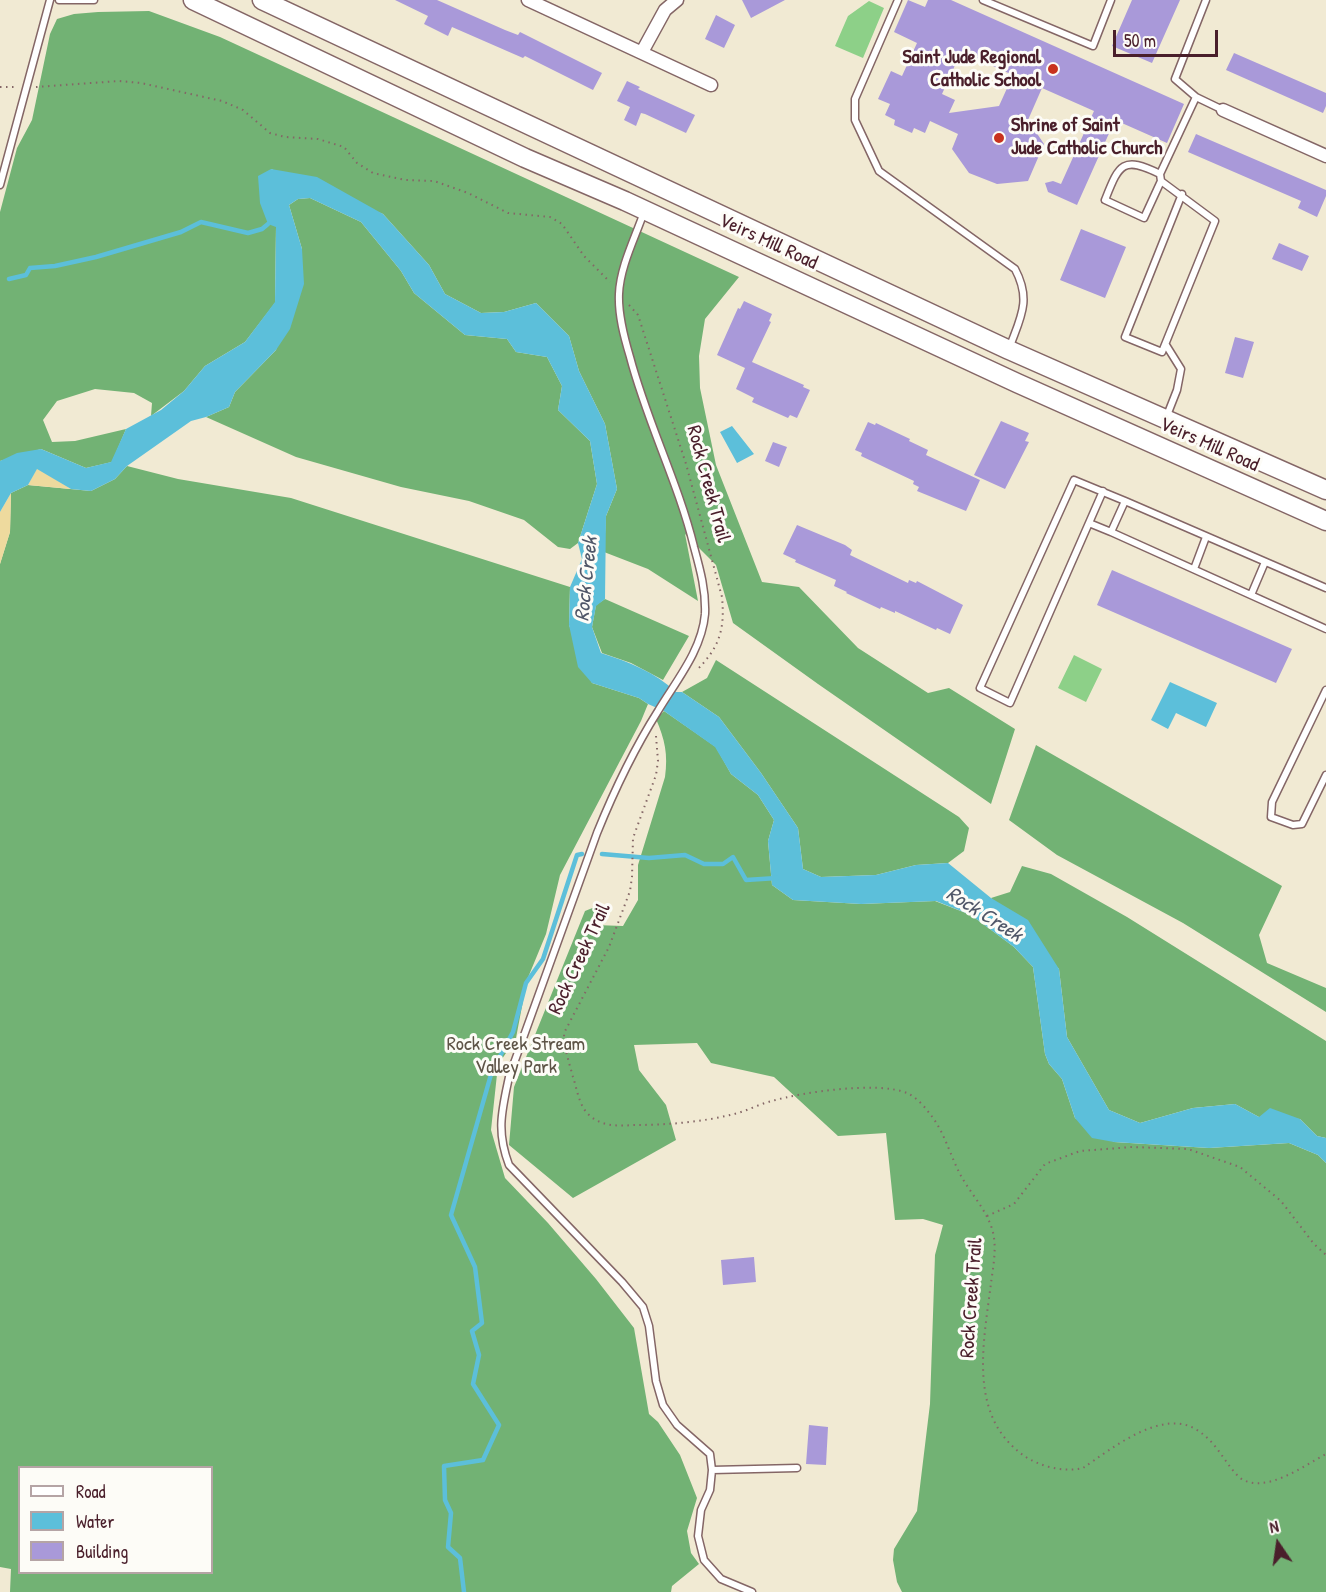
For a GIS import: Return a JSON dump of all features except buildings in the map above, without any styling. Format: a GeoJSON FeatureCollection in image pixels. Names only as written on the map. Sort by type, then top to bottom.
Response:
{"type":"FeatureCollection","features":[{"type":"Feature","properties":{"kind":"main road","name":"Veirs Mill Road"},"geometry":{"type":"LineString","coordinates":[[193,0],[525,159],[625,201],[1017,383],[1326,521]]}},
{"type":"Feature","properties":{"kind":"main road","name":"Veirs Mill Road"},"geometry":{"type":"LineString","coordinates":[[266,1],[1009,350],[1165,421],[1326,490]]}},
{"type":"Feature","properties":{"kind":"main road"},"geometry":{"type":"LineString","coordinates":[[328,63],[342,38]]}},
{"type":"Feature","properties":{"kind":"main road"},"geometry":{"type":"LineString","coordinates":[[625,201],[637,176]]}},
{"type":"Feature","properties":{"kind":"main road"},"geometry":{"type":"LineString","coordinates":[[1210,470],[1220,445]]}},
{"type":"Feature","properties":{"kind":"street"},"geometry":{"type":"LineString","coordinates":[[528,0],[711,85]]}},
{"type":"Feature","properties":{"kind":"street"},"geometry":{"type":"LineString","coordinates":[[642,52],[665,10],[677,0]]}},
{"type":"Feature","properties":{"kind":"street"},"geometry":{"type":"LineString","coordinates":[[1222,110],[1326,156]]}},
{"type":"Feature","properties":{"kind":"lane"},"geometry":{"type":"LineString","coordinates":[[0,185],[50,0]]}},
{"type":"Feature","properties":{"kind":"lane"},"geometry":{"type":"LineString","coordinates":[[59,0],[94,0]]}},
{"type":"Feature","properties":{"kind":"lane"},"geometry":{"type":"LineString","coordinates":[[898,0],[855,99],[855,120],[879,171],[1015,269],[1022,283],[1024,307],[1009,350]]}},
{"type":"Feature","properties":{"kind":"lane"},"geometry":{"type":"LineString","coordinates":[[983,0],[1093,46],[1111,0]]}},
{"type":"Feature","properties":{"kind":"lane"},"geometry":{"type":"LineString","coordinates":[[1206,0],[1175,79],[1196,97],[1222,110]]}},
{"type":"Feature","properties":{"kind":"lane"},"geometry":{"type":"LineString","coordinates":[[1182,194],[1125,337],[1162,352],[1215,221],[1182,194],[1161,177],[1142,165],[1131,164],[1116,173],[1105,200],[1144,218],[1161,177],[1196,97]]}},
{"type":"Feature","properties":{"kind":"lane"},"geometry":{"type":"LineString","coordinates":[[644,210],[619,292],[623,330],[638,386],[683,508],[705,590],[705,615],[701,638],[652,720],[610,801],[509,1077],[502,1109],[501,1144],[509,1165],[622,1282],[643,1307],[649,1326],[656,1381],[663,1405],[677,1425],[710,1454],[712,1470],[710,1490],[701,1510],[698,1536],[704,1560],[721,1579],[752,1592]]}},
{"type":"Feature","properties":{"kind":"lane"},"geometry":{"type":"LineString","coordinates":[[1165,421],[1177,390],[1181,369],[1166,345]]}},
{"type":"Feature","properties":{"kind":"lane"},"geometry":{"type":"LineString","coordinates":[[1103,492],[1010,703],[980,688],[1074,480],[1125,501],[1326,588]]}},
{"type":"Feature","properties":{"kind":"lane"},"geometry":{"type":"LineString","coordinates":[[1111,532],[1125,501]]}},
{"type":"Feature","properties":{"kind":"lane"},"geometry":{"type":"LineString","coordinates":[[1089,523],[1326,629]]}},
{"type":"Feature","properties":{"kind":"lane"},"geometry":{"type":"LineString","coordinates":[[1194,569],[1206,537]]}},
{"type":"Feature","properties":{"kind":"lane"},"geometry":{"type":"LineString","coordinates":[[1251,595],[1265,562]]}},
{"type":"Feature","properties":{"kind":"lane"},"geometry":{"type":"LineString","coordinates":[[1326,690],[1272,802],[1271,817],[1293,825],[1302,824],[1326,775]]}},
{"type":"Feature","properties":{"kind":"lane"},"geometry":{"type":"LineString","coordinates":[[712,1470],[797,1468]]}},
{"type":"Feature","properties":{"kind":"path","name":"Rock Creek Trail"},"geometry":{"type":"LineString","coordinates":[[0,87],[118,81],[141,83],[222,101],[243,110],[270,133],[285,137],[318,139],[344,147],[357,163],[372,173],[405,180],[434,181],[468,193],[508,213],[550,217],[562,224],[584,256],[638,315],[686,464],[722,597],[722,634],[709,658],[689,678],[675,685]]}},
{"type":"Feature","properties":{"kind":"path","name":"Rock Creek Trail"},"geometry":{"type":"LineString","coordinates":[[652,720],[658,748],[656,776],[633,838],[630,891],[609,947],[564,1033],[565,1049],[580,1102],[589,1116],[607,1125],[646,1125],[716,1118],[774,1100],[801,1095],[874,1088],[907,1093],[916,1098],[936,1121],[960,1174],[991,1225],[995,1248],[985,1342],[984,1394],[988,1408],[1003,1436],[1014,1449],[1037,1463],[1075,1470],[1083,1468],[1133,1434],[1161,1425],[1174,1424],[1196,1429],[1217,1448],[1234,1473],[1245,1482],[1263,1485],[1326,1454]]}},
{"type":"Feature","properties":{"kind":"path"},"geometry":{"type":"LineString","coordinates":[[987,1216],[1014,1204],[1045,1164],[1080,1151],[1132,1147],[1188,1149],[1240,1167],[1281,1201],[1314,1244],[1326,1255]]}},
{"type":"Feature","properties":{"kind":"green space"},"geometry":{"type":"Polygon","coordinates":[[[869,1],[884,8],[863,58],[835,46],[848,16],[869,1]]]}},
{"type":"Feature","properties":{"kind":"green space"},"geometry":{"type":"Polygon","coordinates":[[[149,11],[220,37],[739,277],[705,319],[699,356],[700,388],[716,465],[762,582],[799,587],[858,648],[928,693],[949,688],[1015,729],[991,804],[733,623],[716,565],[685,534],[698,601],[648,569],[604,552],[606,516],[617,489],[605,424],[579,371],[569,336],[536,303],[504,312],[481,313],[445,294],[429,265],[383,214],[271,169],[276,227],[275,303],[245,342],[205,366],[184,391],[151,416],[152,403],[134,393],[95,389],[57,401],[43,420],[52,442],[75,441],[126,429],[112,462],[86,468],[41,449],[0,461],[0,212],[17,148],[32,120],[50,34],[57,19],[74,14],[149,11]]]}},
{"type":"Feature","properties":{"kind":"green space"},"geometry":{"type":"Polygon","coordinates":[[[310,198],[361,222],[401,271],[414,293],[465,335],[507,339],[516,352],[547,357],[562,386],[558,410],[590,441],[597,484],[578,543],[570,549],[558,547],[524,520],[469,501],[401,487],[296,457],[206,417],[229,407],[235,392],[276,350],[302,249],[289,205],[298,199],[310,198]]]}},
{"type":"Feature","properties":{"kind":"green space"},"geometry":{"type":"Polygon","coordinates":[[[127,466],[178,479],[291,498],[570,587],[569,625],[592,683],[639,698],[648,704],[560,875],[546,934],[527,980],[516,1038],[498,1065],[491,1130],[505,1178],[548,1223],[634,1328],[649,1414],[658,1422],[680,1455],[697,1498],[687,1531],[691,1553],[699,1564],[672,1586],[671,1592],[10,1592],[11,1569],[0,1567],[0,564],[10,532],[11,493],[28,485],[91,491],[115,479],[127,466]]]}},
{"type":"Feature","properties":{"kind":"green space"},"geometry":{"type":"Polygon","coordinates":[[[605,599],[689,636],[663,680],[631,663],[602,653],[592,627],[596,605],[605,599]]]}},
{"type":"Feature","properties":{"kind":"green space"},"geometry":{"type":"Polygon","coordinates":[[[1074,655],[1102,669],[1086,702],[1058,688],[1074,655]]]}},
{"type":"Feature","properties":{"kind":"green space"},"geometry":{"type":"Polygon","coordinates":[[[716,660],[959,817],[969,828],[964,851],[948,863],[916,865],[876,875],[821,877],[803,869],[798,828],[761,773],[719,717],[682,692],[707,678],[716,660]]]}},
{"type":"Feature","properties":{"kind":"green space"},"geometry":{"type":"Polygon","coordinates":[[[664,711],[716,747],[731,774],[758,795],[774,820],[768,841],[772,885],[793,900],[861,904],[935,901],[971,915],[1014,947],[1033,967],[1045,1054],[1049,1064],[1062,1079],[1075,1118],[1114,1142],[1209,1148],[1289,1143],[1318,1155],[1326,1163],[1326,1592],[902,1592],[897,1582],[893,1560],[894,1549],[917,1511],[930,1404],[935,1255],[943,1225],[923,1219],[895,1220],[886,1133],[838,1136],[774,1077],[711,1063],[697,1043],[634,1045],[639,1070],[666,1105],[676,1140],[573,1198],[509,1145],[514,1087],[585,911],[595,907],[604,921],[595,925],[623,926],[638,900],[638,865],[665,777],[665,747],[656,719],[664,711]]]}},
{"type":"Feature","properties":{"kind":"green space"},"geometry":{"type":"Polygon","coordinates":[[[1036,745],[1282,886],[1259,935],[1267,963],[1326,988],[1326,1012],[1183,923],[1057,855],[1009,820],[1036,745]]]}},
{"type":"Feature","properties":{"kind":"green space"},"geometry":{"type":"Polygon","coordinates":[[[1022,866],[1051,874],[1127,917],[1326,1041],[1326,1138],[1317,1136],[1300,1119],[1259,1117],[1235,1104],[1193,1108],[1140,1123],[1109,1110],[1067,1037],[1059,969],[991,898],[1010,892],[1022,866]]]}},
{"type":"Feature","properties":{"kind":"sand"},"geometry":{"type":"Polygon","coordinates":[[[37,468],[71,489],[28,485],[37,468]]]}},
{"type":"Feature","properties":{"kind":"sand"},"geometry":{"type":"Polygon","coordinates":[[[11,493],[10,532],[0,564],[0,512],[11,493]]]}},
{"type":"Feature","properties":{"kind":"water","name":"Rock Creek"},"geometry":{"type":"Polygon","coordinates":[[[271,169],[317,177],[383,214],[429,265],[445,294],[481,313],[504,312],[536,303],[569,336],[579,371],[605,424],[617,489],[606,516],[605,599],[596,606],[592,627],[601,653],[650,673],[676,692],[682,692],[719,717],[798,828],[803,869],[821,877],[876,875],[916,865],[948,863],[991,898],[1028,920],[1059,969],[1067,1037],[1109,1110],[1140,1123],[1193,1108],[1235,1104],[1259,1117],[1270,1108],[1300,1119],[1317,1136],[1326,1138],[1326,1163],[1318,1155],[1289,1143],[1209,1148],[1114,1142],[1092,1138],[1075,1118],[1062,1079],[1049,1064],[1045,1054],[1033,967],[1014,947],[971,915],[936,901],[861,904],[793,900],[772,885],[768,841],[774,820],[758,795],[731,774],[715,747],[664,711],[639,698],[592,683],[578,667],[569,625],[570,587],[582,559],[578,543],[597,484],[590,441],[558,410],[562,386],[547,357],[516,352],[507,339],[465,335],[414,293],[401,271],[361,222],[310,198],[298,199],[289,205],[302,249],[304,284],[290,329],[276,350],[235,392],[229,407],[191,421],[127,466],[115,479],[91,491],[71,489],[37,469],[28,485],[11,493],[0,512],[0,461],[17,453],[41,449],[86,468],[111,462],[126,429],[161,410],[184,391],[205,366],[245,342],[275,302],[276,227],[268,224],[260,203],[258,176],[271,169]]]}},
{"type":"Feature","properties":{"kind":"water"},"geometry":{"type":"Polygon","coordinates":[[[732,426],[754,454],[737,463],[720,432],[732,426]]]}},
{"type":"Feature","properties":{"kind":"water"},"geometry":{"type":"Polygon","coordinates":[[[1170,682],[1217,703],[1206,727],[1176,713],[1168,729],[1151,720],[1170,682]]]}},
{"type":"Feature","properties":{"kind":"waterway"},"geometry":{"type":"LineString","coordinates":[[9,279],[26,275],[30,268],[55,266],[96,257],[181,232],[201,222],[248,233],[262,229],[268,224]]}},
{"type":"Feature","properties":{"kind":"waterway"},"geometry":{"type":"LineString","coordinates":[[464,1592],[460,1558],[448,1547],[451,1513],[445,1500],[444,1466],[483,1460],[499,1425],[473,1384],[479,1355],[472,1331],[482,1323],[475,1267],[451,1215],[492,1071],[513,1032],[526,983],[543,959],[577,855],[582,854]]}},
{"type":"Feature","properties":{"kind":"waterway"},"geometry":{"type":"LineString","coordinates":[[602,854],[649,858],[685,855],[704,864],[723,864],[733,857],[746,880],[777,878]]}},
{"type":"Feature","properties":{"kind":"place","name":"Saint Jude Regional Catholic School"},"geometry":{"type":"Point","coordinates":[1053,69]}},
{"type":"Feature","properties":{"kind":"place","name":"Shrine of Saint Jude Catholic Church"},"geometry":{"type":"Point","coordinates":[999,138]}},
{"type":"Feature","properties":{"kind":"park label","name":"Rock Creek Stream Valley Park"},"geometry":{"type":"Point","coordinates":[516,1056]}}]}
